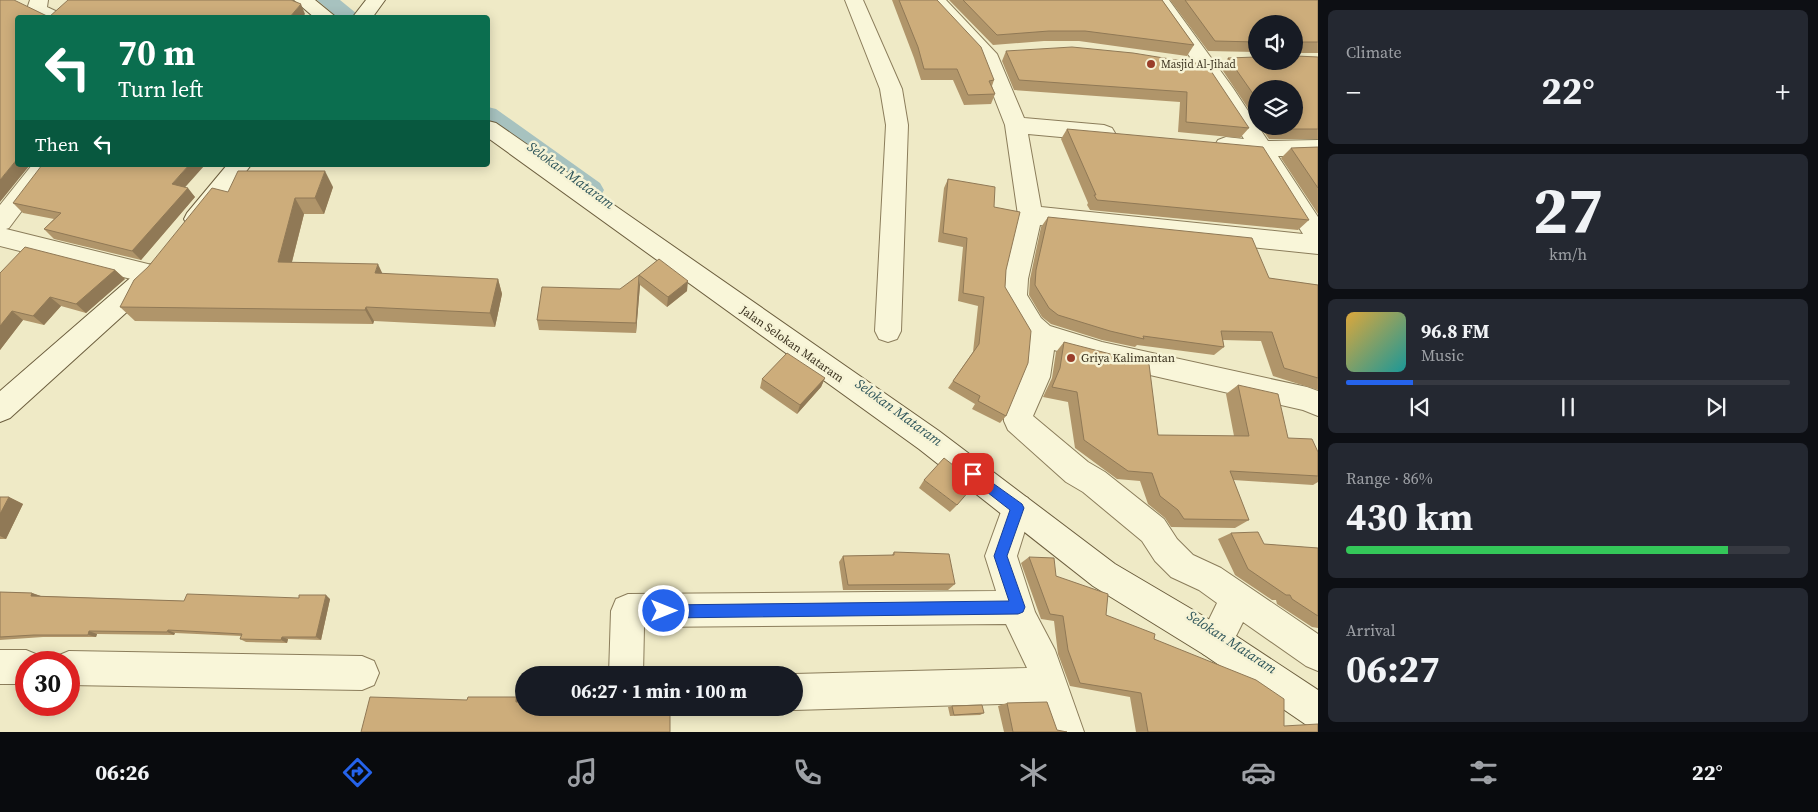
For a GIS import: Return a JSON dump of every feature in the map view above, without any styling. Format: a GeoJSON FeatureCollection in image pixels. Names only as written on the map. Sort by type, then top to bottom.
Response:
{"type":"FeatureCollection","features":[{"type":"Feature","properties":{"kind":"street"},"geometry":{"type":"LineString","coordinates":[[39,0],[37,9],[49,15]]}},
{"type":"Feature","properties":{"kind":"street"},"geometry":{"type":"LineString","coordinates":[[303,0],[324,15]]}},
{"type":"Feature","properties":{"kind":"street"},"geometry":{"type":"LineString","coordinates":[[364,15],[376,0]]}},
{"type":"Feature","properties":{"kind":"street"},"geometry":{"type":"LineString","coordinates":[[854,0],[891,89],[897,125],[888,331]]}},
{"type":"Feature","properties":{"kind":"street"},"geometry":{"type":"LineString","coordinates":[[935,0],[996,53],[1016,125],[1030,215],[1015,279],[1014,296],[1027,318],[1041,335],[1102,353],[1307,399],[1318,404]]}},
{"type":"Feature","properties":{"kind":"street"},"geometry":{"type":"LineString","coordinates":[[1159,0],[1197,64],[1262,149],[1318,237]]}},
{"type":"Feature","properties":{"kind":"street"},"geometry":{"type":"LineString","coordinates":[[1197,64],[1228,59]]}},
{"type":"Feature","properties":{"kind":"street"},"geometry":{"type":"LineString","coordinates":[[1016,125],[1124,136]]}},
{"type":"Feature","properties":{"kind":"street","name":"Jalan Selokan Mataram"},"geometry":{"type":"LineString","coordinates":[[490,129],[929,440],[1104,575],[1224,624],[1318,711]]}},
{"type":"Feature","properties":{"kind":"street"},"geometry":{"type":"LineString","coordinates":[[1203,143],[1262,149],[1318,148]]}},
{"type":"Feature","properties":{"kind":"street"},"geometry":{"type":"LineString","coordinates":[[0,222],[43,167]]}},
{"type":"Feature","properties":{"kind":"street"},"geometry":{"type":"LineString","coordinates":[[0,409],[152,274],[238,167]]}},
{"type":"Feature","properties":{"kind":"street"},"geometry":{"type":"LineString","coordinates":[[1030,215],[1318,246]]}},
{"type":"Feature","properties":{"kind":"street"},"geometry":{"type":"LineString","coordinates":[[0,237],[152,274]]}},
{"type":"Feature","properties":{"kind":"street"},"geometry":{"type":"LineString","coordinates":[[1041,335],[1038,371],[1031,390],[1018,414],[1018,421],[1077,472],[1094,482],[1154,530],[1166,550],[1182,566],[1210,579],[1224,624],[1318,654]]}},
{"type":"Feature","properties":{"kind":"street"},"geometry":{"type":"LineString","coordinates":[[1017,508],[1001,556],[1021,619],[1038,650],[1066,732]]}},
{"type":"Feature","properties":{"kind":"street"},"geometry":{"type":"LineString","coordinates":[[626,666],[628,611],[1018,607]]}},
{"type":"Feature","properties":{"kind":"street"},"geometry":{"type":"LineString","coordinates":[[0,667],[15,667]]}},
{"type":"Feature","properties":{"kind":"street"},"geometry":{"type":"LineString","coordinates":[[80,668],[362,673]]}},
{"type":"Feature","properties":{"kind":"street"},"geometry":{"type":"LineString","coordinates":[[803,692],[1050,685]]}},
{"type":"Feature","properties":{"kind":"building"},"geometry":{"type":"Polygon","coordinates":[[[0,0],[14,0],[45,15],[15,15],[15,162],[0,180],[0,0]]]}},
{"type":"Feature","properties":{"kind":"building"},"geometry":{"type":"Polygon","coordinates":[[[68,0],[291,0],[301,4],[292,15],[51,15],[68,0]]]}},
{"type":"Feature","properties":{"kind":"building"},"geometry":{"type":"Polygon","coordinates":[[[899,0],[937,0],[981,47],[994,80],[989,81],[995,94],[968,95],[957,69],[924,69],[918,47],[899,0]]]}},
{"type":"Feature","properties":{"kind":"building"},"geometry":{"type":"Polygon","coordinates":[[[963,0],[1162,0],[1194,45],[1085,31],[1049,31],[997,35],[963,0]]]}},
{"type":"Feature","properties":{"kind":"building"},"geometry":{"type":"Polygon","coordinates":[[[1185,0],[1318,0],[1318,42],[1303,42],[1303,15],[1248,15],[1248,42],[1215,41],[1185,0]]]}},
{"type":"Feature","properties":{"kind":"building"},"geometry":{"type":"Polygon","coordinates":[[[1072,47],[1133,53],[1207,65],[1248,128],[1186,122],[1187,92],[1019,80],[1006,51],[1072,47]]]}},
{"type":"Feature","properties":{"kind":"building"},"geometry":{"type":"Polygon","coordinates":[[[1303,56],[1318,57],[1318,129],[1303,129],[1303,80],[1248,80],[1248,87],[1228,58],[1248,57],[1248,70],[1303,70],[1303,56]]]}},
{"type":"Feature","properties":{"kind":"building"},"geometry":{"type":"Polygon","coordinates":[[[1067,129],[1263,147],[1309,220],[1097,200],[1067,129]]]}},
{"type":"Feature","properties":{"kind":"building"},"geometry":{"type":"Polygon","coordinates":[[[1318,147],[1318,188],[1291,148],[1318,147]]]}},
{"type":"Feature","properties":{"kind":"building"},"geometry":{"type":"Polygon","coordinates":[[[40,167],[187,167],[172,184],[188,188],[132,251],[44,229],[61,213],[13,203],[40,167]]]}},
{"type":"Feature","properties":{"kind":"building"},"geometry":{"type":"Polygon","coordinates":[[[238,171],[325,171],[315,198],[295,198],[278,262],[378,264],[375,273],[498,279],[490,313],[366,307],[365,310],[120,307],[134,280],[148,267],[212,188],[228,192],[238,171]]]}},
{"type":"Feature","properties":{"kind":"building"},"geometry":{"type":"Polygon","coordinates":[[[948,179],[995,187],[994,207],[1020,212],[1006,270],[1005,287],[1031,331],[1028,363],[1006,416],[978,401],[980,396],[953,381],[979,344],[984,297],[963,293],[967,238],[943,233],[948,179]]]}},
{"type":"Feature","properties":{"kind":"building"},"geometry":{"type":"Polygon","coordinates":[[[1048,217],[1252,238],[1269,278],[1318,285],[1318,378],[1284,368],[1272,332],[1221,331],[1224,347],[1143,336],[1144,339],[1058,315],[1049,308],[1035,285],[1036,270],[1048,217]]]}},
{"type":"Feature","properties":{"kind":"building"},"geometry":{"type":"Polygon","coordinates":[[[25,247],[115,270],[76,304],[50,297],[33,316],[12,311],[0,326],[0,273],[25,247]]]}},
{"type":"Feature","properties":{"kind":"building"},"geometry":{"type":"Polygon","coordinates":[[[659,259],[688,281],[668,297],[639,275],[659,259]]]}},
{"type":"Feature","properties":{"kind":"building"},"geometry":{"type":"Polygon","coordinates":[[[639,275],[636,323],[537,320],[542,287],[620,289],[639,275]]]}},
{"type":"Feature","properties":{"kind":"building"},"geometry":{"type":"Polygon","coordinates":[[[1064,342],[1149,364],[1158,435],[1249,436],[1238,385],[1278,394],[1288,438],[1312,439],[1318,452],[1318,476],[1230,471],[1249,520],[1184,519],[1178,510],[1160,496],[1152,473],[1128,471],[1084,440],[1077,392],[1052,387],[1060,368],[1064,342]]]}},
{"type":"Feature","properties":{"kind":"building"},"geometry":{"type":"Polygon","coordinates":[[[787,353],[825,378],[800,405],[762,379],[787,353]]]}},
{"type":"Feature","properties":{"kind":"building"},"geometry":{"type":"Polygon","coordinates":[[[944,458],[976,483],[957,505],[924,480],[944,458]]]}},
{"type":"Feature","properties":{"kind":"building"},"geometry":{"type":"Polygon","coordinates":[[[0,497],[9,497],[0,514],[0,497]]]}},
{"type":"Feature","properties":{"kind":"building"},"geometry":{"type":"Polygon","coordinates":[[[1258,532],[1264,544],[1318,548],[1318,616],[1292,599],[1290,595],[1286,595],[1248,569],[1231,533],[1258,532]]]}},
{"type":"Feature","properties":{"kind":"building"},"geometry":{"type":"Polygon","coordinates":[[[894,552],[949,554],[955,584],[848,585],[843,556],[894,555],[894,552]]]}},
{"type":"Feature","properties":{"kind":"building"},"geometry":{"type":"Polygon","coordinates":[[[1029,557],[1054,558],[1056,576],[1108,594],[1106,615],[1155,634],[1154,639],[1256,680],[1284,699],[1284,726],[1318,724],[1318,732],[1148,732],[1141,693],[1080,683],[1068,650],[1063,616],[1050,614],[1029,557]]]}},
{"type":"Feature","properties":{"kind":"building"},"geometry":{"type":"Polygon","coordinates":[[[0,592],[32,593],[31,596],[184,601],[187,594],[299,598],[299,595],[326,595],[316,637],[282,637],[281,640],[240,639],[242,634],[168,630],[167,632],[89,631],[88,635],[0,637],[0,592]]]}},
{"type":"Feature","properties":{"kind":"building"},"geometry":{"type":"Polygon","coordinates":[[[370,697],[467,700],[468,697],[515,697],[515,716],[670,716],[670,732],[361,732],[370,697]]]}},
{"type":"Feature","properties":{"kind":"building"},"geometry":{"type":"Polygon","coordinates":[[[1047,702],[1057,730],[1067,732],[1013,732],[1007,703],[1047,702]]]}},
{"type":"Feature","properties":{"kind":"building"},"geometry":{"type":"Polygon","coordinates":[[[982,705],[984,713],[954,715],[952,706],[982,705]]]}},
{"type":"Feature","properties":{"kind":"waterway","name":"Selokan Mataram"},"geometry":{"type":"LineString","coordinates":[[327,0],[348,15]]}},
{"type":"Feature","properties":{"kind":"waterway","name":"Selokan Mataram"},"geometry":{"type":"LineString","coordinates":[[490,116],[591,190]]}},
{"type":"Feature","properties":{"kind":"place","name":"Masjid Al-Jihad"},"geometry":{"type":"Point","coordinates":[1151,64]}},
{"type":"Feature","properties":{"kind":"place","name":"Griya Kalimantan"},"geometry":{"type":"Point","coordinates":[1071,358]}},
{"type":"Feature","properties":{"kind":"route"},"geometry":{"type":"LineString","coordinates":[[664,611],[720,612],[1018,607],[1001,556],[1017,508],[973,474]]}}]}
